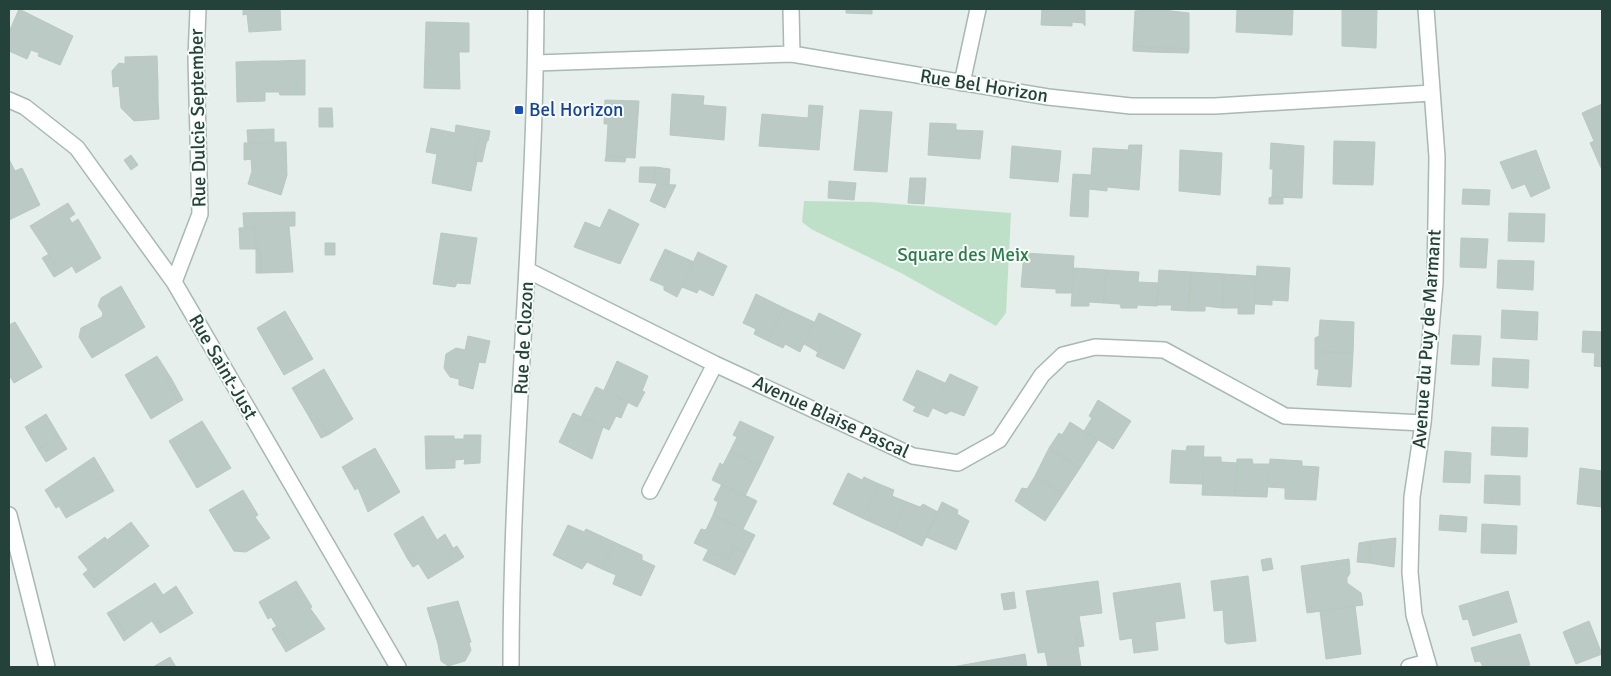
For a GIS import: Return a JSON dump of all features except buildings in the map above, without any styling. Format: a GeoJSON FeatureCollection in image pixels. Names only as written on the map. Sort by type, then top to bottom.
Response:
{"type":"FeatureCollection","features":[{"type":"Feature","properties":{"kind":"street","name":"Rue Dulcie September"},"geometry":{"type":"LineString","coordinates":[[174,282],[200,214],[196,58],[198,9]]}},
{"type":"Feature","properties":{"kind":"street","name":"Rue de Clozon"},"geometry":{"type":"LineString","coordinates":[[511,667],[511,582],[527,270],[536,63],[536,9]]}},
{"type":"Feature","properties":{"kind":"street"},"geometry":{"type":"LineString","coordinates":[[791,9],[792,54]]}},
{"type":"Feature","properties":{"kind":"street"},"geometry":{"type":"LineString","coordinates":[[962,83],[978,9]]}},
{"type":"Feature","properties":{"kind":"street","name":"Avenue du Puy de Marmant"},"geometry":{"type":"LineString","coordinates":[[1426,9],[1436,157],[1435,284],[1423,423],[1412,497],[1410,572],[1414,615],[1428,665]]}},
{"type":"Feature","properties":{"kind":"street","name":"Rue Bel Horizon"},"geometry":{"type":"LineString","coordinates":[[536,63],[792,54],[1048,97],[1131,106],[1215,106],[1432,93]]}},
{"type":"Feature","properties":{"kind":"street","name":"Rue Saint-Just"},"geometry":{"type":"LineString","coordinates":[[9,100],[25,107],[77,148],[174,282],[398,667]]}},
{"type":"Feature","properties":{"kind":"street","name":"Avenue Blaise Pascal"},"geometry":{"type":"LineString","coordinates":[[527,270],[715,364],[913,456],[958,463],[999,440],[1042,375],[1063,355],[1095,347],[1164,350],[1284,416],[1423,423]]}},
{"type":"Feature","properties":{"kind":"street"},"geometry":{"type":"LineString","coordinates":[[650,491],[715,364]]}},
{"type":"Feature","properties":{"kind":"street"},"geometry":{"type":"LineString","coordinates":[[9,515],[47,667]]}},
{"type":"Feature","properties":{"kind":"street"},"geometry":{"type":"LineString","coordinates":[[1409,667],[1428,665]]}},
{"type":"Feature","properties":{"kind":"green space","name":"Square des Meix"},"geometry":{"type":"Polygon","coordinates":[[[804,201],[871,202],[1011,213],[1006,313],[996,326],[901,273],[811,229],[802,222],[804,201]]]}},
{"type":"Feature","properties":{"kind":"place","name":"Bel Horizon"},"geometry":{"type":"Point","coordinates":[519,110]}}]}
